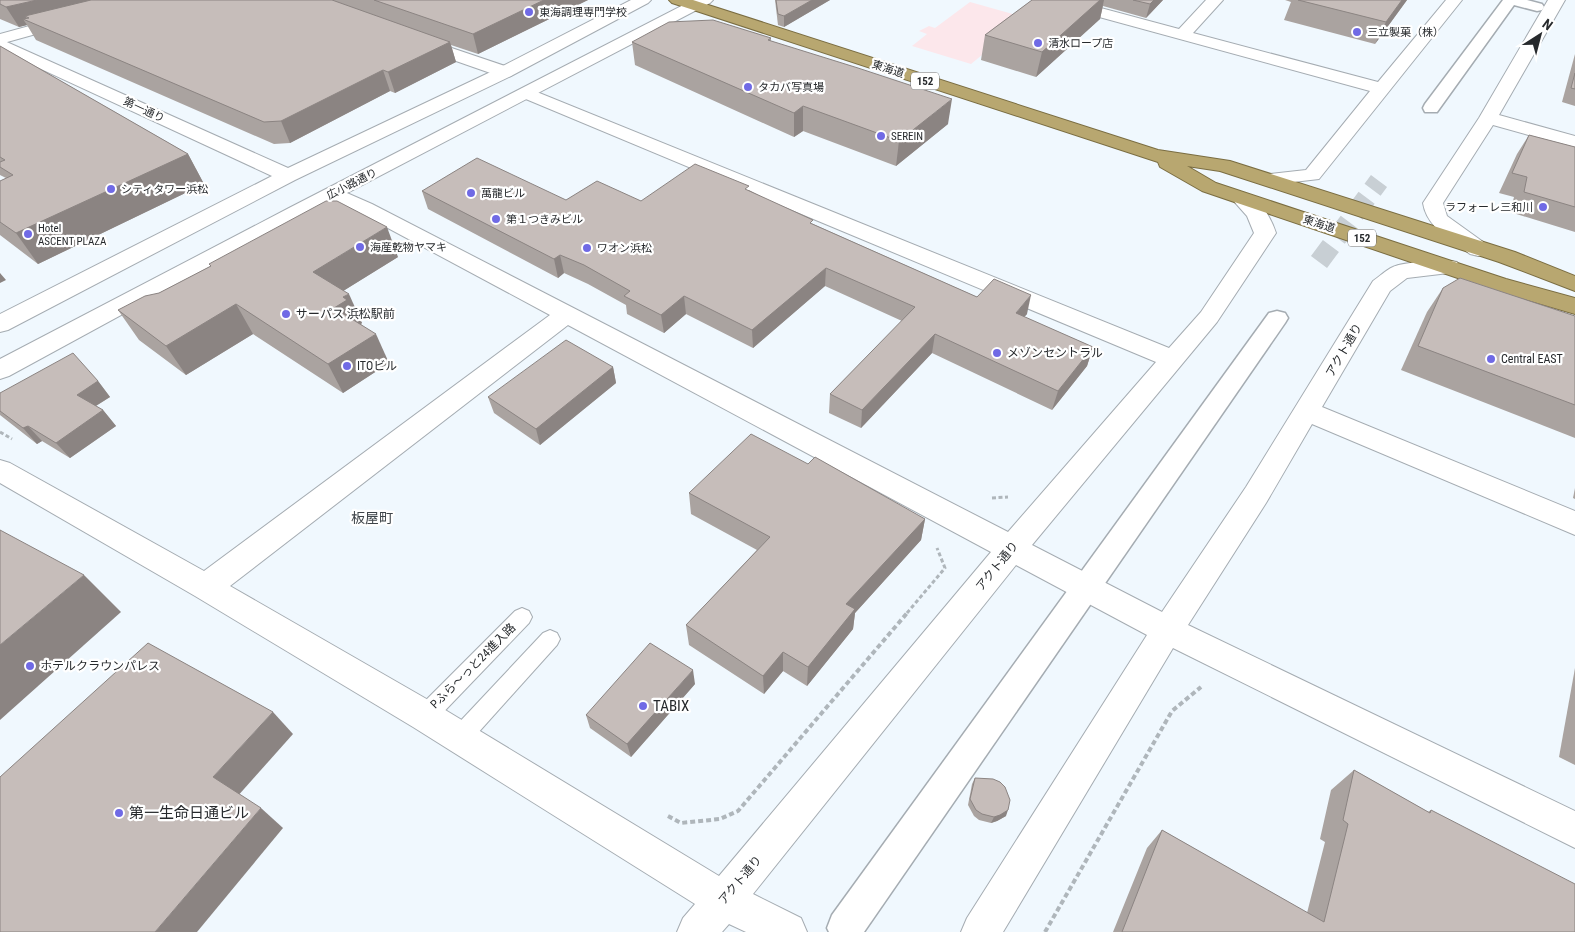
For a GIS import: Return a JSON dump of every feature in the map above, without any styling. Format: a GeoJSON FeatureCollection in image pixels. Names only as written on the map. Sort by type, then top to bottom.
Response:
{"type":"FeatureCollection","features":[{"type":"Feature","properties":{"kind":"highway","name":"東海道"},"geometry":{"type":"LineString","coordinates":[[692,2],[1155,156],[1224,165],[1506,257],[1575,284]]}},
{"type":"Feature","properties":{"kind":"highway","name":"東海道"},"geometry":{"type":"LineString","coordinates":[[1155,156],[1209,187],[1498,284],[1575,306]]}},
{"type":"Feature","properties":{"kind":"street"},"geometry":{"type":"LineString","coordinates":[[0,324],[288,176],[505,72],[643,0]]}},
{"type":"Feature","properties":{"kind":"street"},"geometry":{"type":"LineString","coordinates":[[1053,0],[1382,89]]}},
{"type":"Feature","properties":{"kind":"street"},"geometry":{"type":"LineString","coordinates":[[1182,35],[1215,0]]}},
{"type":"Feature","properties":{"kind":"street"},"geometry":{"type":"LineString","coordinates":[[1267,179],[1312,174],[1454,0]]}},
{"type":"Feature","properties":{"kind":"street"},"geometry":{"type":"LineString","coordinates":[[1431,108],[1511,0],[1537,6]]}},
{"type":"Feature","properties":{"kind":"street"},"geometry":{"type":"LineString","coordinates":[[1478,248],[1439,220],[1435,214],[1433,203],[1488,118],[1557,0]]}},
{"type":"Feature","properties":{"kind":"street","name":"広小路通り"},"geometry":{"type":"LineString","coordinates":[[0,370],[527,93],[692,2]]}},
{"type":"Feature","properties":{"kind":"street"},"geometry":{"type":"LineString","coordinates":[[0,39],[85,16]]}},
{"type":"Feature","properties":{"kind":"street"},"geometry":{"type":"LineString","coordinates":[[404,36],[505,72]]}},
{"type":"Feature","properties":{"kind":"street","name":"第一通り"},"geometry":{"type":"LineString","coordinates":[[0,44],[288,176]]}},
{"type":"Feature","properties":{"kind":"street"},"geometry":{"type":"LineString","coordinates":[[527,93],[1172,359]]}},
{"type":"Feature","properties":{"kind":"street"},"geometry":{"type":"LineString","coordinates":[[1488,118],[1575,142]]}},
{"type":"Feature","properties":{"kind":"street"},"geometry":{"type":"LineString","coordinates":[[333,194],[365,208],[1167,630],[1575,830]]}},
{"type":"Feature","properties":{"kind":"street","name":"アクト通り"},"geometry":{"type":"LineString","coordinates":[[698,932],[1012,548],[1209,317],[1266,232],[1262,220],[1241,198]]}},
{"type":"Feature","properties":{"kind":"street","name":"アクト通り"},"geometry":{"type":"LineString","coordinates":[[981,932],[1167,630],[1256,495],[1308,411],[1381,286],[1401,272],[1449,267]]}},
{"type":"Feature","properties":{"kind":"street"},"geometry":{"type":"LineString","coordinates":[[206,587],[566,314]]}},
{"type":"Feature","properties":{"kind":"street"},"geometry":{"type":"LineString","coordinates":[[845,928],[1277,318]]}},
{"type":"Feature","properties":{"kind":"street"},"geometry":{"type":"LineString","coordinates":[[1308,411],[1575,523]]}},
{"type":"Feature","properties":{"kind":"street"},"geometry":{"type":"LineString","coordinates":[[0,470],[206,587],[425,716],[723,900],[787,932]]}},
{"type":"Feature","properties":{"kind":"lane","name":"Pふら～っと24進入路"},"geometry":{"type":"LineString","coordinates":[[425,716],[522,617]]}},
{"type":"Feature","properties":{"kind":"lane"},"geometry":{"type":"LineString","coordinates":[[460,737],[550,639]]}},
{"type":"Feature","properties":{"kind":"path"},"geometry":{"type":"LineString","coordinates":[[987,498],[1014,497]]}},
{"type":"Feature","properties":{"kind":"path"},"geometry":{"type":"LineString","coordinates":[[664,814],[681,823],[720,819],[738,811],[945,568],[935,543]]}},
{"type":"Feature","properties":{"kind":"path"},"geometry":{"type":"LineString","coordinates":[[1045,932],[1172,711],[1206,683]]}},
{"type":"Feature","properties":{"kind":"shaded area"},"geometry":{"type":"Polygon","coordinates":[[[970,2],[1027,18],[971,64],[912,46],[927,34],[919,31],[929,26],[935,28],[970,2]]]}},
{"type":"Feature","properties":{"kind":"building"},"geometry":{"type":"Polygon","coordinates":[[[0,0],[37,0],[6,7],[0,4],[0,0]]]}},
{"type":"Feature","properties":{"kind":"building"},"geometry":{"type":"Polygon","coordinates":[[[91,0],[332,0],[450,42],[388,72],[383,70],[281,121],[264,122],[23,19],[29,18],[25,16],[91,0]]]}},
{"type":"Feature","properties":{"kind":"building"},"geometry":{"type":"Polygon","coordinates":[[[374,0],[544,0],[473,34],[374,0]]]}},
{"type":"Feature","properties":{"kind":"building"},"geometry":{"type":"Polygon","coordinates":[[[776,0],[812,0],[784,16],[778,14],[776,0]]]}},
{"type":"Feature","properties":{"kind":"building"},"geometry":{"type":"Polygon","coordinates":[[[1032,0],[1100,0],[1042,52],[985,35],[1032,0]]]}},
{"type":"Feature","properties":{"kind":"building"},"geometry":{"type":"Polygon","coordinates":[[[1133,0],[1154,0],[1150,4],[1133,0]]]}},
{"type":"Feature","properties":{"kind":"building"},"geometry":{"type":"Polygon","coordinates":[[[1298,0],[1402,0],[1386,22],[1298,0]]]}},
{"type":"Feature","properties":{"kind":"building"},"geometry":{"type":"Polygon","coordinates":[[[713,20],[771,38],[768,40],[952,99],[899,141],[803,106],[794,113],[632,42],[669,22],[713,20]]]}},
{"type":"Feature","properties":{"kind":"building"},"geometry":{"type":"Polygon","coordinates":[[[0,46],[188,154],[16,233],[0,222],[0,181],[13,175],[0,167],[0,162],[5,160],[0,157],[0,46]]]}},
{"type":"Feature","properties":{"kind":"building"},"geometry":{"type":"Polygon","coordinates":[[[1575,73],[1575,89],[1571,88],[1575,73]]]}},
{"type":"Feature","properties":{"kind":"building"},"geometry":{"type":"Polygon","coordinates":[[[1529,135],[1575,147],[1575,207],[1524,192],[1527,177],[1512,173],[1529,135]]]}},
{"type":"Feature","properties":{"kind":"building"},"geometry":{"type":"Polygon","coordinates":[[[477,158],[566,200],[597,181],[641,201],[695,164],[749,186],[745,189],[813,220],[810,223],[977,297],[994,279],[1031,295],[1016,313],[1093,347],[1058,391],[935,334],[862,410],[830,394],[915,307],[826,268],[752,330],[684,296],[661,315],[624,296],[630,291],[584,265],[560,255],[554,259],[422,191],[477,158]]]}},
{"type":"Feature","properties":{"kind":"building"},"geometry":{"type":"Polygon","coordinates":[[[326,201],[337,201],[387,227],[313,272],[349,294],[343,297],[347,300],[334,308],[376,334],[328,364],[236,304],[166,346],[118,310],[145,296],[159,293],[211,266],[209,264],[326,201]]]}},
{"type":"Feature","properties":{"kind":"building"},"geometry":{"type":"Polygon","coordinates":[[[1460,278],[1575,316],[1575,405],[1418,346],[1443,288],[1460,278]]]}},
{"type":"Feature","properties":{"kind":"building"},"geometry":{"type":"Polygon","coordinates":[[[566,340],[613,367],[536,429],[488,397],[566,340]]]}},
{"type":"Feature","properties":{"kind":"building"},"geometry":{"type":"Polygon","coordinates":[[[73,353],[98,381],[77,395],[103,410],[56,443],[28,426],[23,428],[0,411],[0,393],[73,353]]]}},
{"type":"Feature","properties":{"kind":"building"},"geometry":{"type":"Polygon","coordinates":[[[751,434],[808,464],[815,457],[925,519],[846,604],[855,609],[808,667],[783,652],[763,676],[686,625],[770,537],[689,493],[751,434]]]}},
{"type":"Feature","properties":{"kind":"building"},"geometry":{"type":"Polygon","coordinates":[[[0,530],[84,575],[0,645],[0,530]]]}},
{"type":"Feature","properties":{"kind":"building","name":"第一生命日通ビル"},"geometry":{"type":"Polygon","coordinates":[[[148,643],[273,712],[213,777],[261,808],[155,932],[0,932],[0,777],[148,643]]]}},
{"type":"Feature","properties":{"kind":"building","name":"TABIX"},"geometry":{"type":"Polygon","coordinates":[[[650,643],[693,670],[627,744],[586,715],[650,643]]]}},
{"type":"Feature","properties":{"kind":"building"},"geometry":{"type":"Polygon","coordinates":[[[1354,770],[1430,813],[1431,810],[1575,884],[1575,932],[1122,932],[1162,830],[1324,922],[1348,824],[1343,820],[1354,770]]]}},
{"type":"Feature","properties":{"kind":"building"},"geometry":{"type":"Polygon","coordinates":[[[975,778],[993,779],[1000,782],[1005,787],[1010,800],[1008,810],[994,817],[982,814],[976,810],[970,799],[975,778]]]}},
{"type":"Feature","properties":{"kind":"tunnel"},"geometry":{"type":"LineString","coordinates":[[1319,262],[1379,181]]}},
{"type":"Feature","properties":{"kind":"place","name":"東海調理専門学校"},"geometry":{"type":"Point","coordinates":[529,12]}},
{"type":"Feature","properties":{"kind":"place","name":"三立製菓（株）"},"geometry":{"type":"Point","coordinates":[1357,32]}},
{"type":"Feature","properties":{"kind":"place","name":"清水ロープ店"},"geometry":{"type":"Point","coordinates":[1038,43]}},
{"type":"Feature","properties":{"kind":"place","name":"タカバ写真場"},"geometry":{"type":"Point","coordinates":[748,87]}},
{"type":"Feature","properties":{"kind":"place","name":"SEREIN"},"geometry":{"type":"Point","coordinates":[881,136]}},
{"type":"Feature","properties":{"kind":"place","name":"シティタワー浜松"},"geometry":{"type":"Point","coordinates":[111,189]}},
{"type":"Feature","properties":{"kind":"place","name":"萬龍ビル"},"geometry":{"type":"Point","coordinates":[471,193]}},
{"type":"Feature","properties":{"kind":"place","name":"ラフォーレ三和川"},"geometry":{"type":"Point","coordinates":[1543,207]}},
{"type":"Feature","properties":{"kind":"place","name":"第１つきみビル"},"geometry":{"type":"Point","coordinates":[496,219]}},
{"type":"Feature","properties":{"kind":"place","name":"Hotel ASCENT PLAZA"},"geometry":{"type":"Point","coordinates":[28,234]}},
{"type":"Feature","properties":{"kind":"place","name":"海産乾物ヤマキ"},"geometry":{"type":"Point","coordinates":[360,247]}},
{"type":"Feature","properties":{"kind":"place","name":"ワオン浜松"},"geometry":{"type":"Point","coordinates":[587,248]}},
{"type":"Feature","properties":{"kind":"place","name":"サーパス 浜松駅前"},"geometry":{"type":"Point","coordinates":[286,314]}},
{"type":"Feature","properties":{"kind":"place","name":"メゾンセントラル"},"geometry":{"type":"Point","coordinates":[997,353]}},
{"type":"Feature","properties":{"kind":"place","name":"Central EAST"},"geometry":{"type":"Point","coordinates":[1491,359]}},
{"type":"Feature","properties":{"kind":"place","name":"ITOビル"},"geometry":{"type":"Point","coordinates":[347,366]}},
{"type":"Feature","properties":{"kind":"place","name":"ホテルクラウンパレス"},"geometry":{"type":"Point","coordinates":[30,666]}},
{"type":"Feature","properties":{"kind":"place","name":"TABIX"},"geometry":{"type":"Point","coordinates":[643,706]}},
{"type":"Feature","properties":{"kind":"place","name":"第一生命日通ビル"},"geometry":{"type":"Point","coordinates":[119,813]}},
{"type":"Feature","properties":{"kind":"district","name":"板屋町"},"geometry":{"type":"Point","coordinates":[372,518]}}]}
